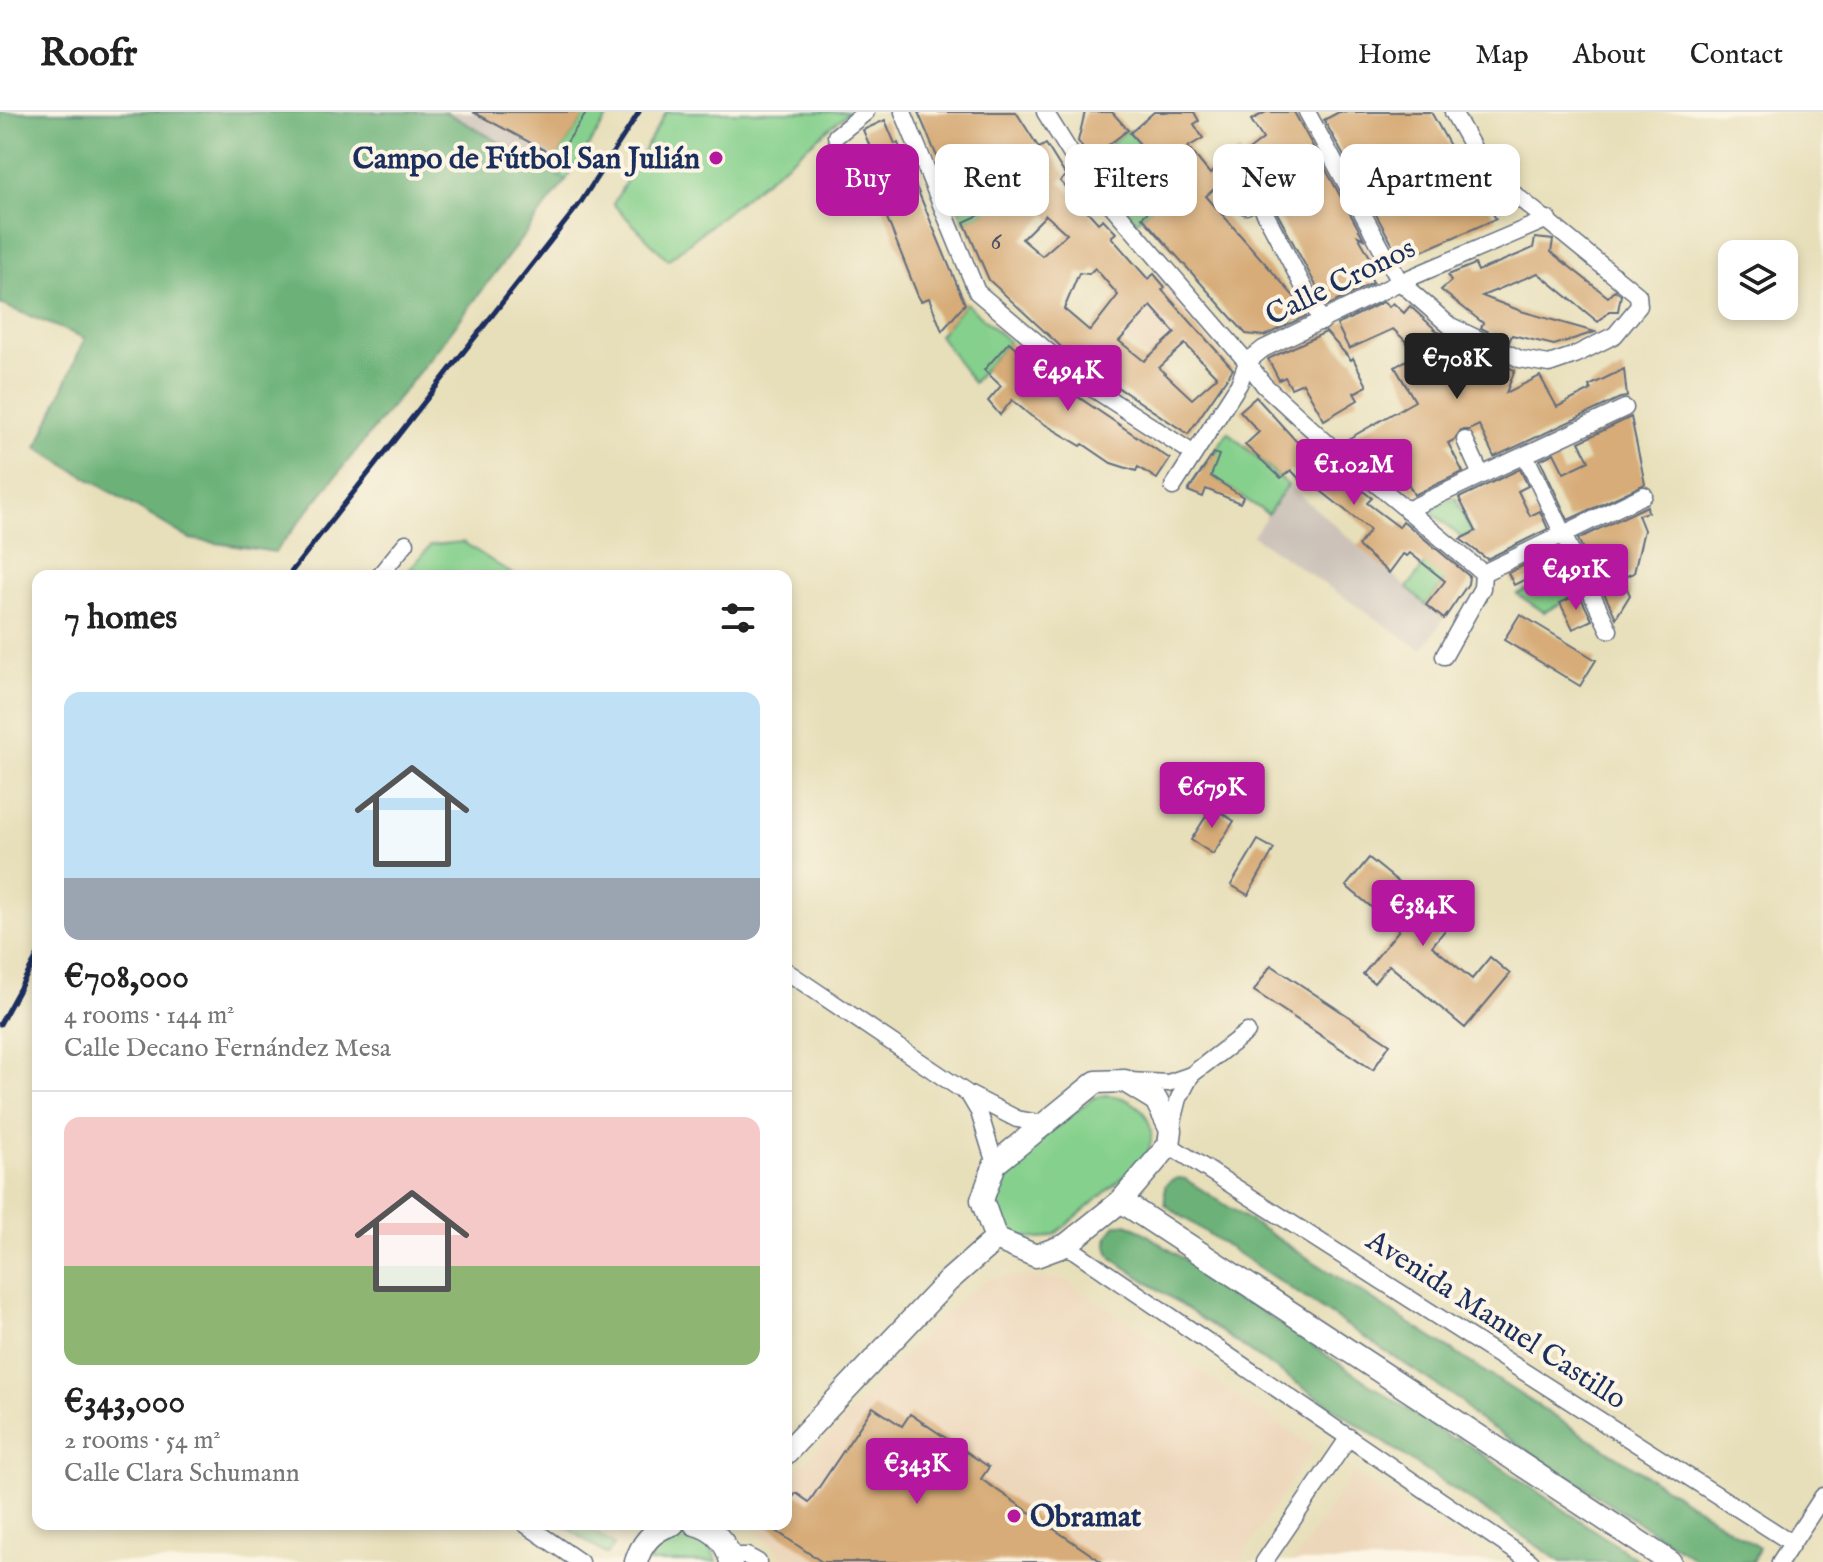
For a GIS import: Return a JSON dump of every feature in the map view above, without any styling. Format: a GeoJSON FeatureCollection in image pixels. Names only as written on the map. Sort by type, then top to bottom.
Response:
{"type":"FeatureCollection","features":[{"type":"Feature","properties":{"kind":"main road"},"geometry":{"type":"LineString","coordinates":[[1125,1081],[1156,1100],[1170,1138],[1121,1201],[1066,1245],[1036,1256],[996,1239],[982,1200],[995,1164],[1096,1082],[1125,1081]]}},
{"type":"Feature","properties":{"kind":"main road"},"geometry":{"type":"LineString","coordinates":[[1121,1201],[1670,1562]]}},
{"type":"Feature","properties":{"kind":"main road"},"geometry":{"type":"LineString","coordinates":[[792,1447],[948,1281],[996,1239]]}},
{"type":"Feature","properties":{"kind":"main road"},"geometry":{"type":"LineString","coordinates":[[636,1562],[649,1536],[661,1530]]}},
{"type":"Feature","properties":{"kind":"main road"},"geometry":{"type":"LineString","coordinates":[[713,1530],[724,1543],[731,1559]]}},
{"type":"Feature","properties":{"kind":"street"},"geometry":{"type":"LineString","coordinates":[[836,136],[866,112]]}},
{"type":"Feature","properties":{"kind":"street"},"geometry":{"type":"LineString","coordinates":[[903,112],[977,292],[1089,386],[1194,454]]}},
{"type":"Feature","properties":{"kind":"street"},"geometry":{"type":"LineString","coordinates":[[1045,112],[1081,170],[1264,385],[1329,445],[1483,573]]}},
{"type":"Feature","properties":{"kind":"street"},"geometry":{"type":"LineString","coordinates":[[1307,112],[1400,282],[1449,325],[1520,359],[1549,364],[1615,335],[1639,306],[1638,295],[1486,171],[1453,112]]}},
{"type":"Feature","properties":{"kind":"street"},"geometry":{"type":"LineString","coordinates":[[1266,216],[1322,322]]}},
{"type":"Feature","properties":{"kind":"street","name":"Calle Cronos"},"geometry":{"type":"LineString","coordinates":[[1247,362],[1263,349],[1400,282],[1548,219]]}},
{"type":"Feature","properties":{"kind":"street"},"geometry":{"type":"LineString","coordinates":[[1173,487],[1239,384],[1247,362]]}},
{"type":"Feature","properties":{"kind":"street"},"geometry":{"type":"LineString","coordinates":[[1407,510],[1625,408]]}},
{"type":"Feature","properties":{"kind":"street"},"geometry":{"type":"LineString","coordinates":[[1465,440],[1481,475]]}},
{"type":"Feature","properties":{"kind":"street"},"geometry":{"type":"LineString","coordinates":[[1525,455],[1609,630]]}},
{"type":"Feature","properties":{"kind":"street"},"geometry":{"type":"LineString","coordinates":[[1483,573],[1644,495]]}},
{"type":"Feature","properties":{"kind":"street"},"geometry":{"type":"LineString","coordinates":[[384,570],[406,543]]}},
{"type":"Feature","properties":{"kind":"street"},"geometry":{"type":"LineString","coordinates":[[1444,656],[1482,588],[1483,573]]}},
{"type":"Feature","properties":{"kind":"street"},"geometry":{"type":"LineString","coordinates":[[792,975],[968,1094],[1017,1119],[1044,1124]]}},
{"type":"Feature","properties":{"kind":"street"},"geometry":{"type":"LineString","coordinates":[[1125,1081],[1168,1083],[1191,1075],[1247,1032]]}},
{"type":"Feature","properties":{"kind":"street"},"geometry":{"type":"LineString","coordinates":[[1170,1138],[1179,1098],[1191,1075]]}},
{"type":"Feature","properties":{"kind":"street"},"geometry":{"type":"LineString","coordinates":[[968,1094],[979,1112],[995,1164]]}},
{"type":"Feature","properties":{"kind":"street","name":"Avenida Manuel Castillo"},"geometry":{"type":"LineString","coordinates":[[1170,1138],[1792,1543]]}},
{"type":"Feature","properties":{"kind":"street"},"geometry":{"type":"LineString","coordinates":[[1066,1245],[1531,1562]]}},
{"type":"Feature","properties":{"kind":"street"},"geometry":{"type":"LineString","coordinates":[[1264,1562],[1349,1437]]}},
{"type":"Feature","properties":{"kind":"street"},"geometry":{"type":"LineString","coordinates":[[1780,1562],[1823,1496]]}},
{"type":"Feature","properties":{"kind":"street"},"geometry":{"type":"LineString","coordinates":[[534,1530],[580,1562]]}},
{"type":"Feature","properties":{"kind":"street"},"geometry":{"type":"LineString","coordinates":[[731,1559],[747,1556],[758,1562]]}},
{"type":"Feature","properties":{"kind":"shaded area"},"geometry":{"type":"Polygon","coordinates":[[[446,112],[587,112],[548,170],[446,112]]]}},
{"type":"Feature","properties":{"kind":"shaded area"},"geometry":{"type":"Polygon","coordinates":[[[1165,287],[1200,327],[1183,342],[1148,358],[1103,316],[1155,296],[1165,287]]]}},
{"type":"Feature","properties":{"kind":"shaded area"},"geometry":{"type":"Polygon","coordinates":[[[1288,485],[1444,619],[1422,650],[1253,536],[1288,485]]]}},
{"type":"Feature","properties":{"kind":"shaded area"},"geometry":{"type":"Polygon","coordinates":[[[1010,1276],[1065,1280],[1313,1447],[1239,1562],[787,1562],[761,1536],[756,1530],[792,1530],[792,1477],[881,1379],[959,1300],[987,1280],[1010,1276]]]}},
{"type":"Feature","properties":{"kind":"shaded area"},"geometry":{"type":"Polygon","coordinates":[[[1354,1473],[1386,1494],[1489,1562],[1293,1562],[1354,1473]]]}},
{"type":"Feature","properties":{"kind":"green space"},"geometry":{"type":"Polygon","coordinates":[[[0,112],[446,112],[566,180],[439,347],[275,552],[190,539],[37,448],[85,338],[0,304],[0,112]]]}},
{"type":"Feature","properties":{"kind":"green space"},"geometry":{"type":"Polygon","coordinates":[[[587,112],[611,112],[566,180],[548,170],[587,112]]]}},
{"type":"Feature","properties":{"kind":"green space","name":"Campo de Fútbol San Julián"},"geometry":{"type":"Polygon","coordinates":[[[666,112],[849,112],[668,260],[613,204],[666,112]]]}},
{"type":"Feature","properties":{"kind":"green space"},"geometry":{"type":"Polygon","coordinates":[[[1128,130],[1140,144],[1111,144],[1128,130]]]}},
{"type":"Feature","properties":{"kind":"green space"},"geometry":{"type":"Polygon","coordinates":[[[962,216],[978,216],[964,222],[962,216]]]}},
{"type":"Feature","properties":{"kind":"green space"},"geometry":{"type":"Polygon","coordinates":[[[966,303],[1009,342],[973,383],[939,335],[966,303]]]}},
{"type":"Feature","properties":{"kind":"green space"},"geometry":{"type":"Polygon","coordinates":[[[1228,432],[1288,485],[1268,514],[1202,470],[1228,432]]]}},
{"type":"Feature","properties":{"kind":"green space"},"geometry":{"type":"Polygon","coordinates":[[[1455,497],[1472,533],[1462,538],[1429,510],[1455,497]]]}},
{"type":"Feature","properties":{"kind":"green space"},"geometry":{"type":"Polygon","coordinates":[[[463,542],[506,570],[409,570],[431,545],[463,542]]]}},
{"type":"Feature","properties":{"kind":"green space"},"geometry":{"type":"Polygon","coordinates":[[[1439,545],[1460,561],[1426,605],[1407,588],[1439,545]]]}},
{"type":"Feature","properties":{"kind":"green space"},"geometry":{"type":"Polygon","coordinates":[[[1573,568],[1584,592],[1544,612],[1517,594],[1573,568]]]}},
{"type":"Feature","properties":{"kind":"green space"},"geometry":{"type":"Polygon","coordinates":[[[1106,1095],[1130,1101],[1145,1115],[1151,1135],[1145,1159],[1054,1235],[1041,1239],[1023,1237],[1009,1228],[999,1213],[995,1192],[1005,1169],[1093,1098],[1106,1095]]]}},
{"type":"Feature","properties":{"kind":"green space"},"geometry":{"type":"Polygon","coordinates":[[[1178,1178],[1185,1179],[1759,1548],[1753,1562],[1700,1562],[1472,1415],[1462,1402],[1171,1209],[1165,1204],[1165,1186],[1178,1178]]]}},
{"type":"Feature","properties":{"kind":"green space"},"geometry":{"type":"Polygon","coordinates":[[[1126,1224],[1137,1228],[1452,1439],[1458,1438],[1641,1562],[1561,1562],[1112,1258],[1107,1245],[1108,1237],[1116,1225],[1126,1224]]]}},
{"type":"Feature","properties":{"kind":"green space"},"geometry":{"type":"Polygon","coordinates":[[[571,1530],[592,1530],[614,1545],[607,1555],[571,1530]]]}},
{"type":"Feature","properties":{"kind":"green space"},"geometry":{"type":"Polygon","coordinates":[[[678,1536],[702,1542],[717,1562],[649,1562],[660,1544],[678,1536]]]}},
{"type":"Feature","properties":{"kind":"building"},"geometry":{"type":"Polygon","coordinates":[[[473,112],[587,112],[557,157],[473,112]]]}},
{"type":"Feature","properties":{"kind":"building"},"geometry":{"type":"Polygon","coordinates":[[[918,112],[1016,112],[1036,144],[935,144],[935,152],[918,112]]]}},
{"type":"Feature","properties":{"kind":"building"},"geometry":{"type":"Polygon","coordinates":[[[1085,112],[1112,112],[1128,130],[1110,144],[1080,144],[1078,141],[1085,112]]]}},
{"type":"Feature","properties":{"kind":"building"},"geometry":{"type":"Polygon","coordinates":[[[1154,112],[1194,112],[1199,121],[1194,124],[1203,138],[1193,144],[1140,144],[1130,133],[1154,112]]]}},
{"type":"Feature","properties":{"kind":"building"},"geometry":{"type":"Polygon","coordinates":[[[1266,112],[1294,112],[1312,144],[1257,144],[1263,139],[1251,120],[1266,112]]]}},
{"type":"Feature","properties":{"kind":"building"},"geometry":{"type":"Polygon","coordinates":[[[1339,112],[1431,112],[1449,144],[1340,144],[1340,149],[1324,120],[1339,112]]]}},
{"type":"Feature","properties":{"kind":"building"},"geometry":{"type":"Polygon","coordinates":[[[885,120],[895,144],[869,144],[863,130],[885,120]]]}},
{"type":"Feature","properties":{"kind":"building"},"geometry":{"type":"Polygon","coordinates":[[[1049,149],[1065,174],[1060,181],[1065,187],[1065,216],[1092,216],[1098,223],[1103,219],[1116,233],[1111,237],[1148,279],[1154,274],[1165,287],[1162,290],[1233,369],[1188,434],[1072,357],[989,280],[964,222],[977,216],[1045,216],[1022,239],[1042,256],[1067,234],[1047,216],[1049,149]],[[1095,268],[1089,274],[1079,273],[1064,309],[1090,331],[1118,295],[1095,268]],[[1151,306],[1119,341],[1144,361],[1175,333],[1151,306]],[[1185,344],[1159,368],[1192,399],[1217,377],[1185,344]]]}},
{"type":"Feature","properties":{"kind":"building"},"geometry":{"type":"Polygon","coordinates":[[[1197,158],[1210,174],[1213,172],[1213,190],[1206,196],[1213,204],[1213,216],[1224,216],[1298,301],[1306,316],[1264,336],[1246,334],[1142,217],[1197,216],[1197,158]]]}},
{"type":"Feature","properties":{"kind":"building"},"geometry":{"type":"Polygon","coordinates":[[[1324,166],[1340,195],[1340,216],[1351,216],[1364,239],[1358,236],[1377,269],[1371,272],[1373,283],[1327,306],[1279,216],[1324,216],[1324,166]]]}},
{"type":"Feature","properties":{"kind":"building"},"geometry":{"type":"Polygon","coordinates":[[[919,193],[965,304],[942,331],[929,298],[921,301],[886,216],[919,216],[919,193]]]}},
{"type":"Feature","properties":{"kind":"building"},"geometry":{"type":"Polygon","coordinates":[[[1377,216],[1494,216],[1496,219],[1401,260],[1377,216]]]}},
{"type":"Feature","properties":{"kind":"building"},"geometry":{"type":"Polygon","coordinates":[[[1535,238],[1553,240],[1551,252],[1608,297],[1615,290],[1621,295],[1618,311],[1609,311],[1598,322],[1538,273],[1482,296],[1521,311],[1595,332],[1554,345],[1512,335],[1509,342],[1481,328],[1483,323],[1441,290],[1451,281],[1448,275],[1475,264],[1478,271],[1522,253],[1533,248],[1535,238]]]}},
{"type":"Feature","properties":{"kind":"building"},"geometry":{"type":"Polygon","coordinates":[[[1383,302],[1389,307],[1393,303],[1404,313],[1410,306],[1437,331],[1463,347],[1461,350],[1471,360],[1486,367],[1490,361],[1515,370],[1506,393],[1540,376],[1557,407],[1591,390],[1589,386],[1624,369],[1627,397],[1494,457],[1479,425],[1461,430],[1448,443],[1463,472],[1414,495],[1400,467],[1390,471],[1348,439],[1415,401],[1395,367],[1418,353],[1393,329],[1349,349],[1337,325],[1383,302]]]}},
{"type":"Feature","properties":{"kind":"building"},"geometry":{"type":"Polygon","coordinates":[[[1326,332],[1351,360],[1353,358],[1367,386],[1354,393],[1358,400],[1324,420],[1303,383],[1291,388],[1285,377],[1279,380],[1268,359],[1326,332]]]}},
{"type":"Feature","properties":{"kind":"building"},"geometry":{"type":"Polygon","coordinates":[[[1009,342],[1050,378],[1170,459],[1157,479],[1138,467],[1136,471],[1111,463],[1031,416],[1012,400],[1000,415],[988,401],[1001,386],[984,370],[1009,342]]]}},
{"type":"Feature","properties":{"kind":"building"},"geometry":{"type":"Polygon","coordinates":[[[1256,397],[1318,465],[1320,463],[1328,470],[1331,467],[1372,498],[1367,503],[1399,527],[1403,521],[1469,576],[1468,584],[1444,619],[1426,605],[1445,581],[1410,553],[1407,556],[1403,554],[1389,573],[1358,546],[1370,530],[1311,483],[1307,487],[1291,470],[1281,478],[1245,445],[1259,432],[1240,411],[1256,397]]]}},
{"type":"Feature","properties":{"kind":"building"},"geometry":{"type":"Polygon","coordinates":[[[1631,417],[1645,484],[1568,520],[1540,460],[1554,453],[1564,473],[1589,461],[1579,442],[1631,417]]]}},
{"type":"Feature","properties":{"kind":"building"},"geometry":{"type":"Polygon","coordinates":[[[1214,453],[1219,455],[1211,476],[1243,497],[1240,503],[1206,489],[1203,497],[1188,491],[1214,453]]]}},
{"type":"Feature","properties":{"kind":"building"},"geometry":{"type":"Polygon","coordinates":[[[1520,469],[1528,486],[1518,491],[1530,516],[1540,511],[1548,529],[1487,559],[1460,539],[1476,531],[1459,498],[1520,469]]]}},
{"type":"Feature","properties":{"kind":"building"},"geometry":{"type":"Polygon","coordinates":[[[1647,506],[1648,512],[1638,515],[1644,530],[1634,573],[1622,578],[1630,595],[1616,618],[1578,539],[1647,506]]]}},
{"type":"Feature","properties":{"kind":"building"},"geometry":{"type":"Polygon","coordinates":[[[1558,549],[1568,570],[1538,584],[1548,568],[1514,585],[1508,573],[1558,549]]]}},
{"type":"Feature","properties":{"kind":"building"},"geometry":{"type":"Polygon","coordinates":[[[1579,594],[1592,620],[1573,629],[1560,603],[1579,594]]]}},
{"type":"Feature","properties":{"kind":"building"},"geometry":{"type":"Polygon","coordinates":[[[1520,614],[1596,660],[1580,686],[1504,640],[1520,614]]]}},
{"type":"Feature","properties":{"kind":"building"},"geometry":{"type":"Polygon","coordinates":[[[1212,807],[1234,821],[1213,854],[1191,840],[1212,807]]]}},
{"type":"Feature","properties":{"kind":"building"},"geometry":{"type":"Polygon","coordinates":[[[1258,840],[1274,849],[1248,895],[1231,885],[1258,840]]]}},
{"type":"Feature","properties":{"kind":"building"},"geometry":{"type":"Polygon","coordinates":[[[1369,858],[1450,924],[1432,946],[1472,979],[1490,957],[1510,974],[1465,1028],[1389,965],[1374,983],[1363,974],[1399,930],[1346,886],[1369,858]]]}},
{"type":"Feature","properties":{"kind":"building"},"geometry":{"type":"Polygon","coordinates":[[[1271,965],[1390,1044],[1373,1070],[1254,991],[1271,965]]]}},
{"type":"Feature","properties":{"kind":"building"},"geometry":{"type":"Polygon","coordinates":[[[873,1407],[902,1426],[910,1414],[989,1467],[981,1479],[1102,1562],[822,1562],[775,1530],[792,1530],[792,1499],[796,1493],[809,1502],[873,1407]]]}},
{"type":"Feature","properties":{"kind":"railway"},"geometry":{"type":"LineString","coordinates":[[293,570],[581,202],[639,112]]}},
{"type":"Feature","properties":{"kind":"railway"},"geometry":{"type":"LineString","coordinates":[[0,1024],[32,966]]}},
{"type":"Feature","properties":{"kind":"place","name":"Campo de Fútbol San Julián"},"geometry":{"type":"Point","coordinates":[716,158]}},
{"type":"Feature","properties":{"kind":"place","name":"Obramat"},"geometry":{"type":"Point","coordinates":[1014,1516]}}]}
